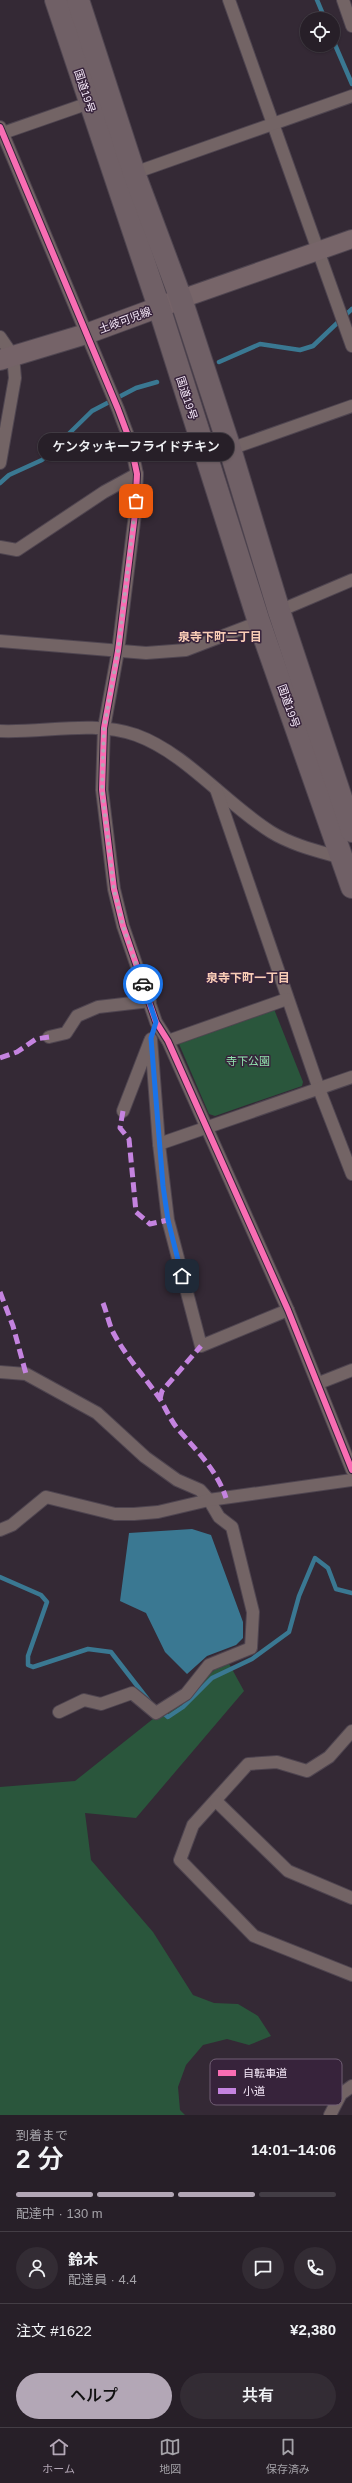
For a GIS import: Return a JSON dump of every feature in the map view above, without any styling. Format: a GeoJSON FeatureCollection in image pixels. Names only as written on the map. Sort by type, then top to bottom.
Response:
{"type":"FeatureCollection","features":[{"type":"Feature","properties":{"kind":"highway","name":"国道19号"},"geometry":{"type":"LineString","coordinates":[[56,0],[89,103],[159,307],[259,622],[347,860],[352,887]]}},
{"type":"Feature","properties":{"kind":"highway","name":"国道19号"},"geometry":{"type":"LineString","coordinates":[[78,0],[134,173],[181,299],[230,449],[278,611],[352,831]]}},
{"type":"Feature","properties":{"kind":"main road","name":"土岐可児線"},"geometry":{"type":"LineString","coordinates":[[7,358],[86,334],[181,299]]}},
{"type":"Feature","properties":{"kind":"street"},"geometry":{"type":"LineString","coordinates":[[229,0],[274,123],[352,346]]}},
{"type":"Feature","properties":{"kind":"street"},"geometry":{"type":"LineString","coordinates":[[343,0],[352,26]]}},
{"type":"Feature","properties":{"kind":"street"},"geometry":{"type":"LineString","coordinates":[[134,173],[352,96]]}},
{"type":"Feature","properties":{"kind":"street"},"geometry":{"type":"LineString","coordinates":[[89,103],[1,131],[109,391],[118,409],[130,441],[137,474],[135,514],[118,651],[104,728],[102,790],[114,890],[123,926],[156,1022],[168,1041],[208,1127],[319,1383],[352,1470]]}},
{"type":"Feature","properties":{"kind":"street"},"geometry":{"type":"LineString","coordinates":[[181,299],[352,239]]}},
{"type":"Feature","properties":{"kind":"street"},"geometry":{"type":"LineString","coordinates":[[0,337],[15,378],[0,463]]}},
{"type":"Feature","properties":{"kind":"street"},"geometry":{"type":"LineString","coordinates":[[230,449],[352,406]]}},
{"type":"Feature","properties":{"kind":"street"},"geometry":{"type":"LineString","coordinates":[[0,547],[17,550],[104,492],[137,474]]}},
{"type":"Feature","properties":{"kind":"street"},"geometry":{"type":"LineString","coordinates":[[278,611],[352,580]]}},
{"type":"Feature","properties":{"kind":"street"},"geometry":{"type":"LineString","coordinates":[[0,641],[146,653],[186,650],[259,622]]}},
{"type":"Feature","properties":{"kind":"street"},"geometry":{"type":"LineString","coordinates":[[0,731],[104,728],[136,735],[168,752],[271,832],[298,845],[347,860]]}},
{"type":"Feature","properties":{"kind":"street"},"geometry":{"type":"LineString","coordinates":[[216,789],[319,1090],[352,1174]]}},
{"type":"Feature","properties":{"kind":"street"},"geometry":{"type":"LineString","coordinates":[[168,1041],[287,999]]}},
{"type":"Feature","properties":{"kind":"street"},"geometry":{"type":"LineString","coordinates":[[49,1037],[66,1033],[77,1016],[98,1007],[150,1001]]}},
{"type":"Feature","properties":{"kind":"street"},"geometry":{"type":"LineString","coordinates":[[123,1111],[156,1022]]}},
{"type":"Feature","properties":{"kind":"street"},"geometry":{"type":"LineString","coordinates":[[151,1038],[158,1144],[168,1220],[201,1346],[288,1310]]}},
{"type":"Feature","properties":{"kind":"street"},"geometry":{"type":"LineString","coordinates":[[158,1144],[319,1090],[352,1077]]}},
{"type":"Feature","properties":{"kind":"street"},"geometry":{"type":"LineString","coordinates":[[319,1383],[352,1370]]}},
{"type":"Feature","properties":{"kind":"street"},"geometry":{"type":"LineString","coordinates":[[0,1372],[26,1374],[97,1413],[145,1457],[177,1480],[200,1490],[209,1500],[219,1517],[232,1526],[253,1612],[251,1648],[209,1665],[186,1694],[161,1711],[132,1692],[101,1704],[84,1700],[59,1712]]}},
{"type":"Feature","properties":{"kind":"street"},"geometry":{"type":"LineString","coordinates":[[0,1530],[12,1525],[46,1497],[115,1514],[158,1512],[209,1500],[352,1480]]}},
{"type":"Feature","properties":{"kind":"street"},"geometry":{"type":"LineString","coordinates":[[352,1731],[329,1757],[307,1771],[277,1762],[248,1764],[193,1826],[180,1860],[254,1936],[352,1976]]}},
{"type":"Feature","properties":{"kind":"street"},"geometry":{"type":"LineString","coordinates":[[216,1801],[288,1871],[352,1898]]}},
{"type":"Feature","properties":{"kind":"street"},"geometry":{"type":"LineString","coordinates":[[342,2093],[352,2086]]}},
{"type":"Feature","properties":{"kind":"street"},"geometry":{"type":"LineString","coordinates":[[330,2115],[335,2105]]}},
{"type":"Feature","properties":{"kind":"green space","name":"寺下公園"},"geometry":{"type":"Polygon","coordinates":[[[274,1009],[303,1082],[302,1086],[215,1116],[209,1114],[179,1044],[181,1041],[274,1009]]]}},
{"type":"Feature","properties":{"kind":"green space"},"geometry":{"type":"Polygon","coordinates":[[[227,1660],[244,1691],[136,1818],[85,1813],[91,1860],[153,1932],[193,1995],[214,2003],[238,2004],[258,2016],[271,2036],[249,2045],[227,2039],[203,2045],[186,2065],[178,2087],[180,2110],[185,2115],[0,2115],[0,1787],[75,1781],[227,1660]]]}},
{"type":"Feature","properties":{"kind":"water"},"geometry":{"type":"Polygon","coordinates":[[[192,1529],[211,1535],[243,1622],[243,1638],[236,1645],[207,1656],[187,1674],[165,1652],[146,1613],[120,1601],[129,1533],[192,1529]]]}},
{"type":"Feature","properties":{"kind":"waterway"},"geometry":{"type":"LineString","coordinates":[[317,0],[322,12]]}},
{"type":"Feature","properties":{"kind":"waterway"},"geometry":{"type":"LineString","coordinates":[[338,52],[352,84]]}},
{"type":"Feature","properties":{"kind":"waterway"},"geometry":{"type":"LineString","coordinates":[[219,362],[260,344],[300,350],[313,346],[352,309]]}},
{"type":"Feature","properties":{"kind":"waterway"},"geometry":{"type":"LineString","coordinates":[[0,483],[9,475],[42,460],[92,411],[136,388],[157,382]]}},
{"type":"Feature","properties":{"kind":"waterway"},"geometry":{"type":"LineString","coordinates":[[161,1711],[168,1717],[183,1707],[212,1678],[252,1659],[289,1632],[299,1596],[315,1558],[328,1568],[336,1589],[352,1593]]}},
{"type":"Feature","properties":{"kind":"waterway"},"geometry":{"type":"LineString","coordinates":[[0,1577],[41,1595],[47,1602],[28,1656],[28,1665],[33,1667],[88,1649],[111,1652],[149,1701]]}},
{"type":"Feature","properties":{"kind":"marked path"},"geometry":{"type":"LineString","coordinates":[[0,1058],[17,1052],[36,1039],[49,1037]]}},
{"type":"Feature","properties":{"kind":"marked path"},"geometry":{"type":"LineString","coordinates":[[123,1111],[120,1128],[129,1139],[136,1212],[150,1224],[168,1220]]}},
{"type":"Feature","properties":{"kind":"marked path"},"geometry":{"type":"LineString","coordinates":[[0,1292],[13,1326],[26,1374]]}},
{"type":"Feature","properties":{"kind":"marked path"},"geometry":{"type":"LineString","coordinates":[[103,1303],[111,1327],[119,1343],[160,1399],[177,1428],[212,1469],[226,1498]]}},
{"type":"Feature","properties":{"kind":"marked path"},"geometry":{"type":"LineString","coordinates":[[160,1399],[162,1391],[201,1346]]}},
{"type":"Feature","properties":{"kind":"cycle path"},"geometry":{"type":"LineString","coordinates":[[0,127],[118,409],[130,441],[137,474],[135,514],[118,651],[104,728],[102,790],[114,889],[123,926],[156,1022],[168,1041],[288,1310],[352,1470]]}},
{"type":"Feature","properties":{"kind":"way so far"},"geometry":{"type":"LineString","coordinates":[[136,501],[118,651],[104,728],[102,790],[114,890],[123,926],[143,984]]}},
{"type":"Feature","properties":{"kind":"place","name":"ケンタッキーフライドチキン"},"geometry":{"type":"Point","coordinates":[136,501]}},
{"type":"Feature","properties":{"kind":"district","name":"泉寺下町二丁目"},"geometry":{"type":"Point","coordinates":[220,637]}},
{"type":"Feature","properties":{"kind":"district","name":"泉寺下町一丁目"},"geometry":{"type":"Point","coordinates":[248,978]}},
{"type":"Feature","properties":{"kind":"route"},"geometry":{"type":"LineString","coordinates":[[143,984],[156,1022],[151,1038],[158,1144],[168,1220],[182,1276]]}}]}
